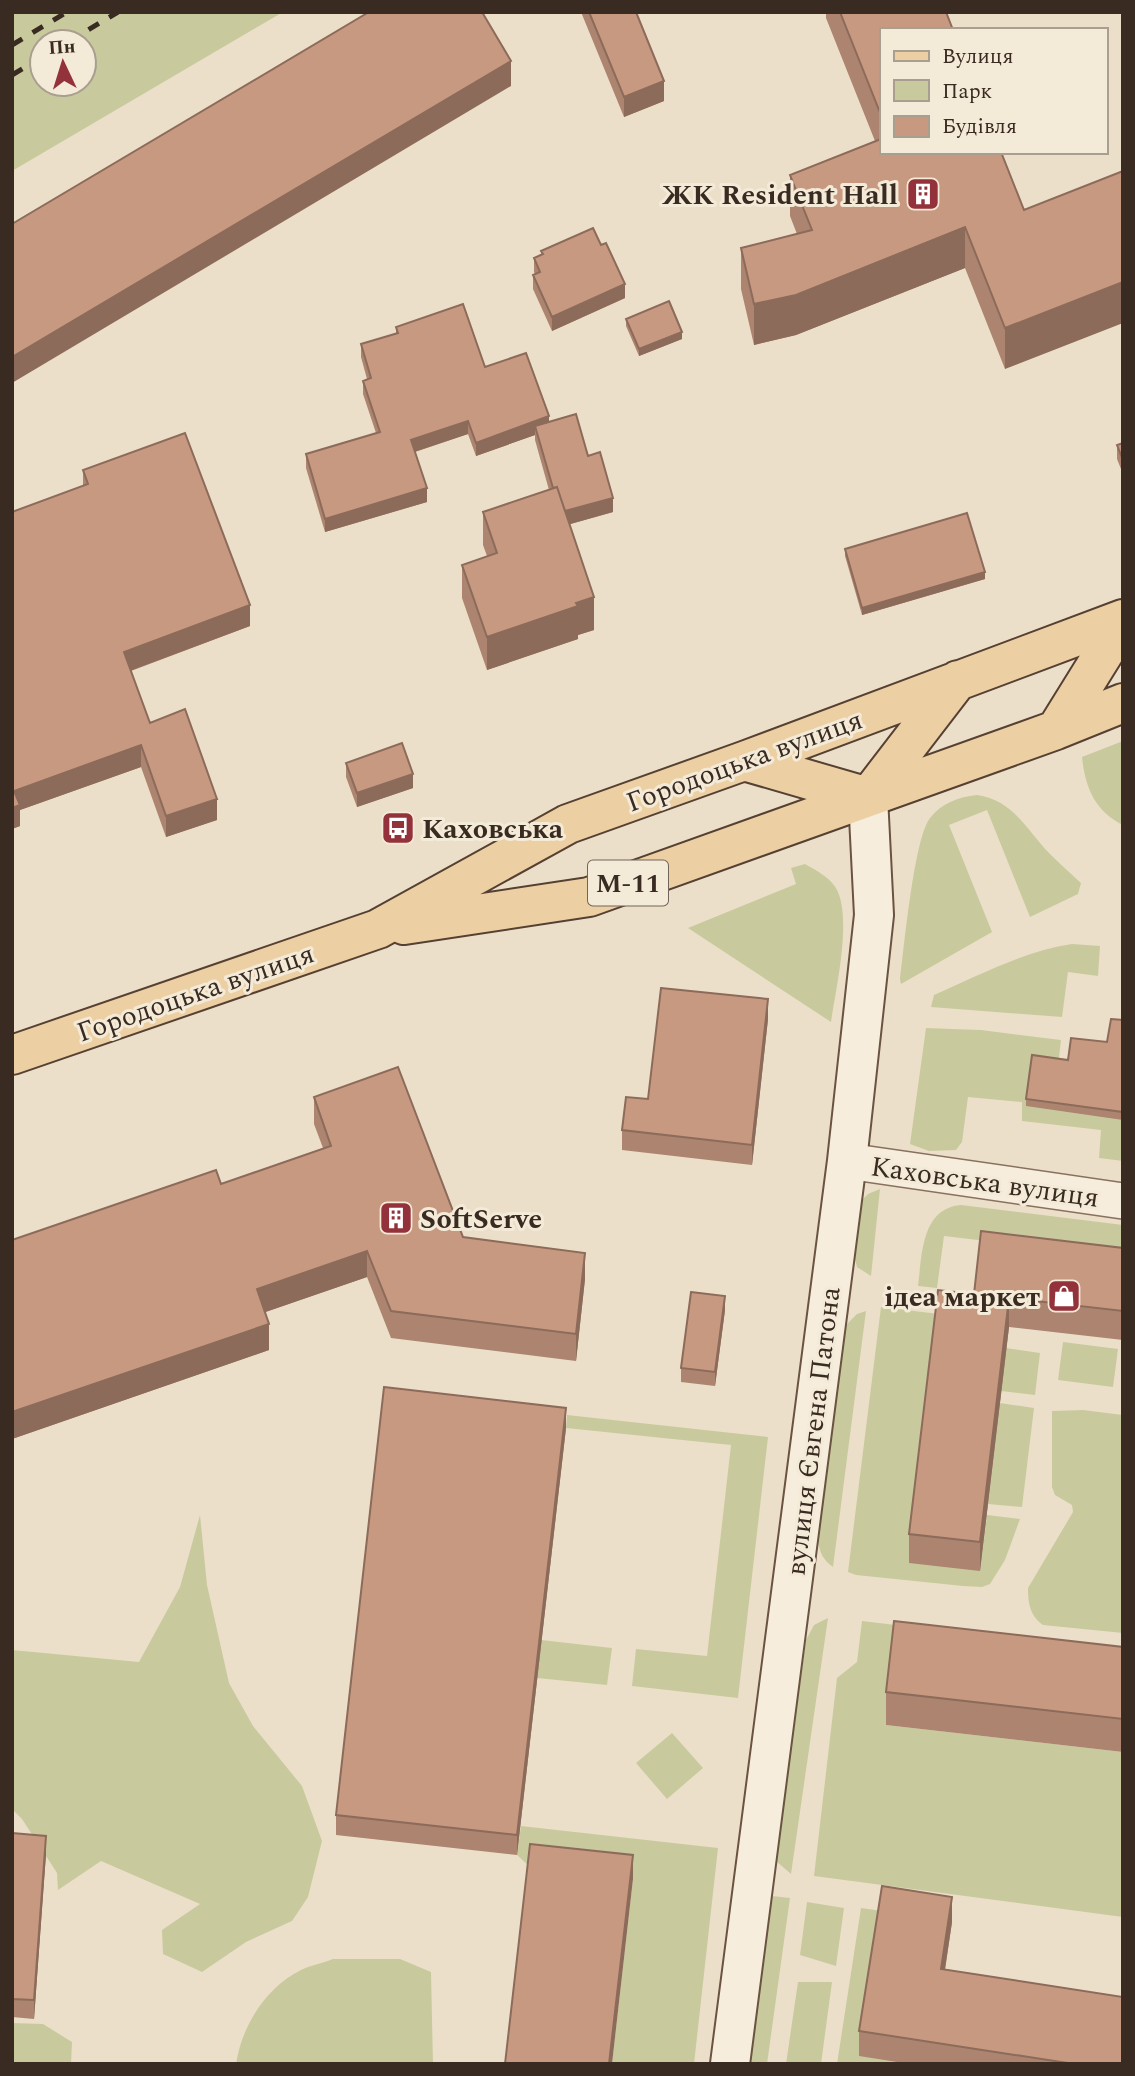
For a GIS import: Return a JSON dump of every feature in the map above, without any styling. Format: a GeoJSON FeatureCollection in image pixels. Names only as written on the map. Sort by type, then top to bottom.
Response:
{"type":"FeatureCollection","features":[{"type":"Feature","properties":{"kind":"main road","name":"Городоцька вулиця"},"geometry":{"type":"LineString","coordinates":[[12,1055],[378,929],[568,824],[1123,620]]}},
{"type":"Feature","properties":{"kind":"main road"},"geometry":{"type":"LineString","coordinates":[[1056,730],[1123,620]]}},
{"type":"Feature","properties":{"kind":"main road"},"geometry":{"type":"LineString","coordinates":[[744,761],[868,797],[958,680]]}},
{"type":"Feature","properties":{"kind":"main road","name":"Городоцька вулиця"},"geometry":{"type":"LineString","coordinates":[[378,929],[589,897],[1056,730],[1123,703]]}},
{"type":"Feature","properties":{"kind":"street","name":"вулиця Євгена Патона"},"geometry":{"type":"LineString","coordinates":[[730,2064],[847,1161],[874,915],[868,797]]}},
{"type":"Feature","properties":{"kind":"street","name":"Каховська вулиця"},"geometry":{"type":"LineString","coordinates":[[847,1161],[1123,1200]]}},
{"type":"Feature","properties":{"kind":"green space"},"geometry":{"type":"Polygon","coordinates":[[[12,12],[283,12],[12,171],[12,12]]]}},
{"type":"Feature","properties":{"kind":"green space"},"geometry":{"type":"Polygon","coordinates":[[[1123,741],[1123,825],[1105,813],[1093,797],[1082,757],[1123,741]]]}},
{"type":"Feature","properties":{"kind":"green space"},"geometry":{"type":"Polygon","coordinates":[[[977,795],[1010,809],[1049,853],[1081,883],[1078,894],[1030,917],[987,810],[949,825],[992,932],[901,984],[911,895],[924,829],[930,818],[945,805],[957,799],[977,795]]]}},
{"type":"Feature","properties":{"kind":"green space"},"geometry":{"type":"Polygon","coordinates":[[[805,864],[832,883],[842,905],[843,938],[831,1022],[688,928],[796,884],[791,868],[805,864]]]}},
{"type":"Feature","properties":{"kind":"green space"},"geometry":{"type":"Polygon","coordinates":[[[1072,944],[1100,946],[1098,976],[1068,972],[1062,1017],[931,1007],[934,995],[984,972],[1036,952],[1072,944]]]}},
{"type":"Feature","properties":{"kind":"green space"},"geometry":{"type":"Polygon","coordinates":[[[926,1028],[981,1030],[1061,1040],[1058,1066],[1123,1120],[1123,1161],[1099,1158],[1101,1130],[1022,1121],[1022,1102],[968,1097],[962,1142],[956,1150],[929,1151],[910,1144],[926,1028]]]}},
{"type":"Feature","properties":{"kind":"green space"},"geometry":{"type":"Polygon","coordinates":[[[880,1189],[871,1276],[857,1267],[855,1259],[861,1201],[868,1194],[880,1189]]]}},
{"type":"Feature","properties":{"kind":"green space"},"geometry":{"type":"Polygon","coordinates":[[[961,1205],[1123,1225],[1123,1257],[944,1236],[937,1288],[918,1286],[923,1248],[931,1224],[948,1208],[961,1205]]]}},
{"type":"Feature","properties":{"kind":"green space"},"geometry":{"type":"Polygon","coordinates":[[[881,1307],[939,1314],[980,1571],[987,1515],[1020,1519],[1005,1560],[990,1584],[982,1587],[963,1586],[848,1572],[881,1307]]]}},
{"type":"Feature","properties":{"kind":"green space"},"geometry":{"type":"Polygon","coordinates":[[[866,1311],[833,1567],[822,1556],[818,1541],[843,1328],[857,1314],[866,1311]]]}},
{"type":"Feature","properties":{"kind":"green space"},"geometry":{"type":"Polygon","coordinates":[[[1063,1342],[1118,1349],[1113,1387],[1058,1380],[1063,1342]]]}},
{"type":"Feature","properties":{"kind":"green space"},"geometry":{"type":"Polygon","coordinates":[[[1006,1348],[1040,1353],[1035,1395],[1001,1391],[1006,1348]]]}},
{"type":"Feature","properties":{"kind":"green space"},"geometry":{"type":"Polygon","coordinates":[[[1000,1403],[1034,1408],[1022,1507],[988,1504],[1000,1403]]]}},
{"type":"Feature","properties":{"kind":"green space"},"geometry":{"type":"Polygon","coordinates":[[[1083,1410],[1123,1415],[1123,1633],[1043,1625],[1035,1618],[1029,1604],[1028,1588],[1073,1512],[1072,1505],[1055,1495],[1052,1487],[1052,1411],[1083,1410]]]}},
{"type":"Feature","properties":{"kind":"green space"},"geometry":{"type":"Polygon","coordinates":[[[567,1415],[768,1437],[738,1698],[632,1686],[636,1649],[707,1656],[731,1445],[566,1428],[567,1415]]]}},
{"type":"Feature","properties":{"kind":"green space"},"geometry":{"type":"Polygon","coordinates":[[[200,1515],[207,1585],[229,1683],[253,1726],[302,1786],[322,1841],[308,1897],[292,1921],[246,1942],[202,1972],[163,1954],[162,1930],[200,1904],[101,1861],[58,1890],[57,1873],[22,1819],[12,1809],[12,1650],[139,1662],[180,1587],[200,1515]]]}},
{"type":"Feature","properties":{"kind":"green space"},"geometry":{"type":"Polygon","coordinates":[[[828,1618],[791,1874],[776,1861],[806,1640],[814,1625],[828,1618]]]}},
{"type":"Feature","properties":{"kind":"green space"},"geometry":{"type":"Polygon","coordinates":[[[862,1621],[921,1628],[886,1725],[1123,1752],[1123,1917],[814,1876],[837,1678],[857,1662],[862,1621]]]}},
{"type":"Feature","properties":{"kind":"green space"},"geometry":{"type":"Polygon","coordinates":[[[541,1640],[612,1648],[607,1685],[537,1678],[541,1640]]]}},
{"type":"Feature","properties":{"kind":"green space"},"geometry":{"type":"Polygon","coordinates":[[[672,1733],[703,1768],[667,1799],[636,1763],[672,1733]]]}},
{"type":"Feature","properties":{"kind":"green space"},"geometry":{"type":"Polygon","coordinates":[[[521,1826],[718,1848],[694,2064],[612,2064],[633,1879],[530,1867],[517,1855],[521,1826]]]}},
{"type":"Feature","properties":{"kind":"green space"},"geometry":{"type":"Polygon","coordinates":[[[772,1896],[790,1898],[767,2064],[750,2064],[772,1896]]]}},
{"type":"Feature","properties":{"kind":"green space"},"geometry":{"type":"Polygon","coordinates":[[[807,1902],[844,1908],[836,1966],[800,1955],[807,1902]]]}},
{"type":"Feature","properties":{"kind":"green space"},"geometry":{"type":"Polygon","coordinates":[[[861,1908],[882,1911],[910,2064],[837,2064],[861,1908]]]}},
{"type":"Feature","properties":{"kind":"green space"},"geometry":{"type":"Polygon","coordinates":[[[333,1959],[400,1959],[431,1972],[433,2064],[236,2064],[250,2022],[276,1987],[301,1970],[333,1959]]]}},
{"type":"Feature","properties":{"kind":"green space"},"geometry":{"type":"Polygon","coordinates":[[[798,1982],[832,1982],[821,2064],[786,2064],[798,1982]]]}},
{"type":"Feature","properties":{"kind":"green space"},"geometry":{"type":"Polygon","coordinates":[[[12,2023],[43,2024],[72,2042],[71,2064],[12,2064],[12,2023]]]}},
{"type":"Feature","properties":{"kind":"building"},"geometry":{"type":"Polygon","coordinates":[[[369,12],[482,12],[511,61],[12,357],[12,224],[369,12]]]}},
{"type":"Feature","properties":{"kind":"building"},"geometry":{"type":"Polygon","coordinates":[[[589,12],[636,12],[664,81],[624,97],[589,12]]]}},
{"type":"Feature","properties":{"kind":"building"},"geometry":{"type":"Polygon","coordinates":[[[840,12],[946,12],[952,28],[880,28],[880,112],[840,12]]]}},
{"type":"Feature","properties":{"kind":"building","name":"ЖК Resident Hall"},"geometry":{"type":"Polygon","coordinates":[[[880,139],[880,154],[1002,154],[1024,210],[1123,171],[1123,282],[1005,328],[965,227],[796,295],[754,304],[741,248],[812,230],[790,175],[880,139]]]}},
{"type":"Feature","properties":{"kind":"building"},"geometry":{"type":"Polygon","coordinates":[[[593,228],[601,245],[606,243],[625,284],[552,317],[533,275],[540,272],[534,258],[543,254],[541,251],[593,228]]]}},
{"type":"Feature","properties":{"kind":"building"},"geometry":{"type":"Polygon","coordinates":[[[669,301],[682,332],[639,349],[626,319],[669,301]]]}},
{"type":"Feature","properties":{"kind":"building"},"geometry":{"type":"Polygon","coordinates":[[[463,304],[485,367],[526,353],[549,416],[476,443],[468,421],[411,440],[427,488],[325,519],[306,454],[380,432],[363,381],[371,378],[361,344],[398,333],[396,327],[463,304]]]}},
{"type":"Feature","properties":{"kind":"building"},"geometry":{"type":"Polygon","coordinates":[[[576,414],[588,456],[600,452],[613,498],[565,511],[557,487],[553,488],[535,426],[576,414]]]}},
{"type":"Feature","properties":{"kind":"building"},"geometry":{"type":"Polygon","coordinates":[[[185,433],[250,605],[124,652],[150,723],[185,709],[217,799],[166,816],[141,745],[14,791],[20,805],[12,808],[12,512],[88,484],[83,470],[185,433]]]}},
{"type":"Feature","properties":{"kind":"building"},"geometry":{"type":"Polygon","coordinates":[[[1123,443],[1123,460],[1117,445],[1123,443]]]}},
{"type":"Feature","properties":{"kind":"building"},"geometry":{"type":"Polygon","coordinates":[[[557,487],[594,597],[576,603],[578,606],[487,637],[462,565],[497,553],[483,512],[557,487]]]}},
{"type":"Feature","properties":{"kind":"building"},"geometry":{"type":"Polygon","coordinates":[[[967,513],[985,572],[862,608],[845,549],[967,513]]]}},
{"type":"Feature","properties":{"kind":"building"},"geometry":{"type":"Polygon","coordinates":[[[402,743],[413,774],[357,793],[346,763],[402,743]]]}},
{"type":"Feature","properties":{"kind":"building"},"geometry":{"type":"Polygon","coordinates":[[[661,988],[768,999],[752,1145],[622,1130],[626,1097],[648,1099],[661,988]]]}},
{"type":"Feature","properties":{"kind":"building"},"geometry":{"type":"Polygon","coordinates":[[[1111,1019],[1123,1020],[1123,1112],[1026,1099],[1032,1055],[1068,1060],[1071,1038],[1107,1042],[1111,1019]]]}},
{"type":"Feature","properties":{"kind":"building"},"geometry":{"type":"Polygon","coordinates":[[[398,1067],[463,1237],[585,1253],[576,1334],[391,1311],[367,1251],[257,1289],[269,1324],[12,1412],[12,1240],[216,1170],[221,1184],[331,1146],[314,1097],[398,1067]]]}},
{"type":"Feature","properties":{"kind":"building"},"geometry":{"type":"Polygon","coordinates":[[[981,1231],[1123,1248],[1123,1311],[1009,1298],[980,1542],[909,1534],[938,1290],[974,1294],[981,1231]]]}},
{"type":"Feature","properties":{"kind":"building"},"geometry":{"type":"Polygon","coordinates":[[[691,1292],[725,1296],[715,1372],[681,1368],[691,1292]]]}},
{"type":"Feature","properties":{"kind":"building"},"geometry":{"type":"Polygon","coordinates":[[[384,1387],[566,1408],[517,1835],[336,1815],[384,1387]]]}},
{"type":"Feature","properties":{"kind":"building"},"geometry":{"type":"Polygon","coordinates":[[[894,1621],[1123,1647],[1123,1719],[886,1692],[894,1621]]]}},
{"type":"Feature","properties":{"kind":"building"},"geometry":{"type":"Polygon","coordinates":[[[12,1833],[46,1836],[34,2000],[12,1999],[12,1833]]]}},
{"type":"Feature","properties":{"kind":"building"},"geometry":{"type":"Polygon","coordinates":[[[530,1844],[633,1855],[609,2064],[505,2064],[530,1844]]]}},
{"type":"Feature","properties":{"kind":"building"},"geometry":{"type":"Polygon","coordinates":[[[882,1886],[952,1897],[941,1969],[1123,1997],[1123,2064],[1074,2064],[859,2031],[882,1886]]]}},
{"type":"Feature","properties":{"kind":"railway"},"geometry":{"type":"LineString","coordinates":[[12,45],[67,12]]}},
{"type":"Feature","properties":{"kind":"railway"},"geometry":{"type":"LineString","coordinates":[[91,28],[118,12]]}},
{"type":"Feature","properties":{"kind":"railway"},"geometry":{"type":"LineString","coordinates":[[12,75],[28,65]]}},
{"type":"Feature","properties":{"kind":"place","name":"ЖК Resident Hall"},"geometry":{"type":"Point","coordinates":[923,194]}},
{"type":"Feature","properties":{"kind":"place","name":"Каховська"},"geometry":{"type":"Point","coordinates":[398,828]}},
{"type":"Feature","properties":{"kind":"place","name":"SoftServe"},"geometry":{"type":"Point","coordinates":[396,1218]}},
{"type":"Feature","properties":{"kind":"place","name":"ідеа маркет"},"geometry":{"type":"Point","coordinates":[1064,1296]}}]}
